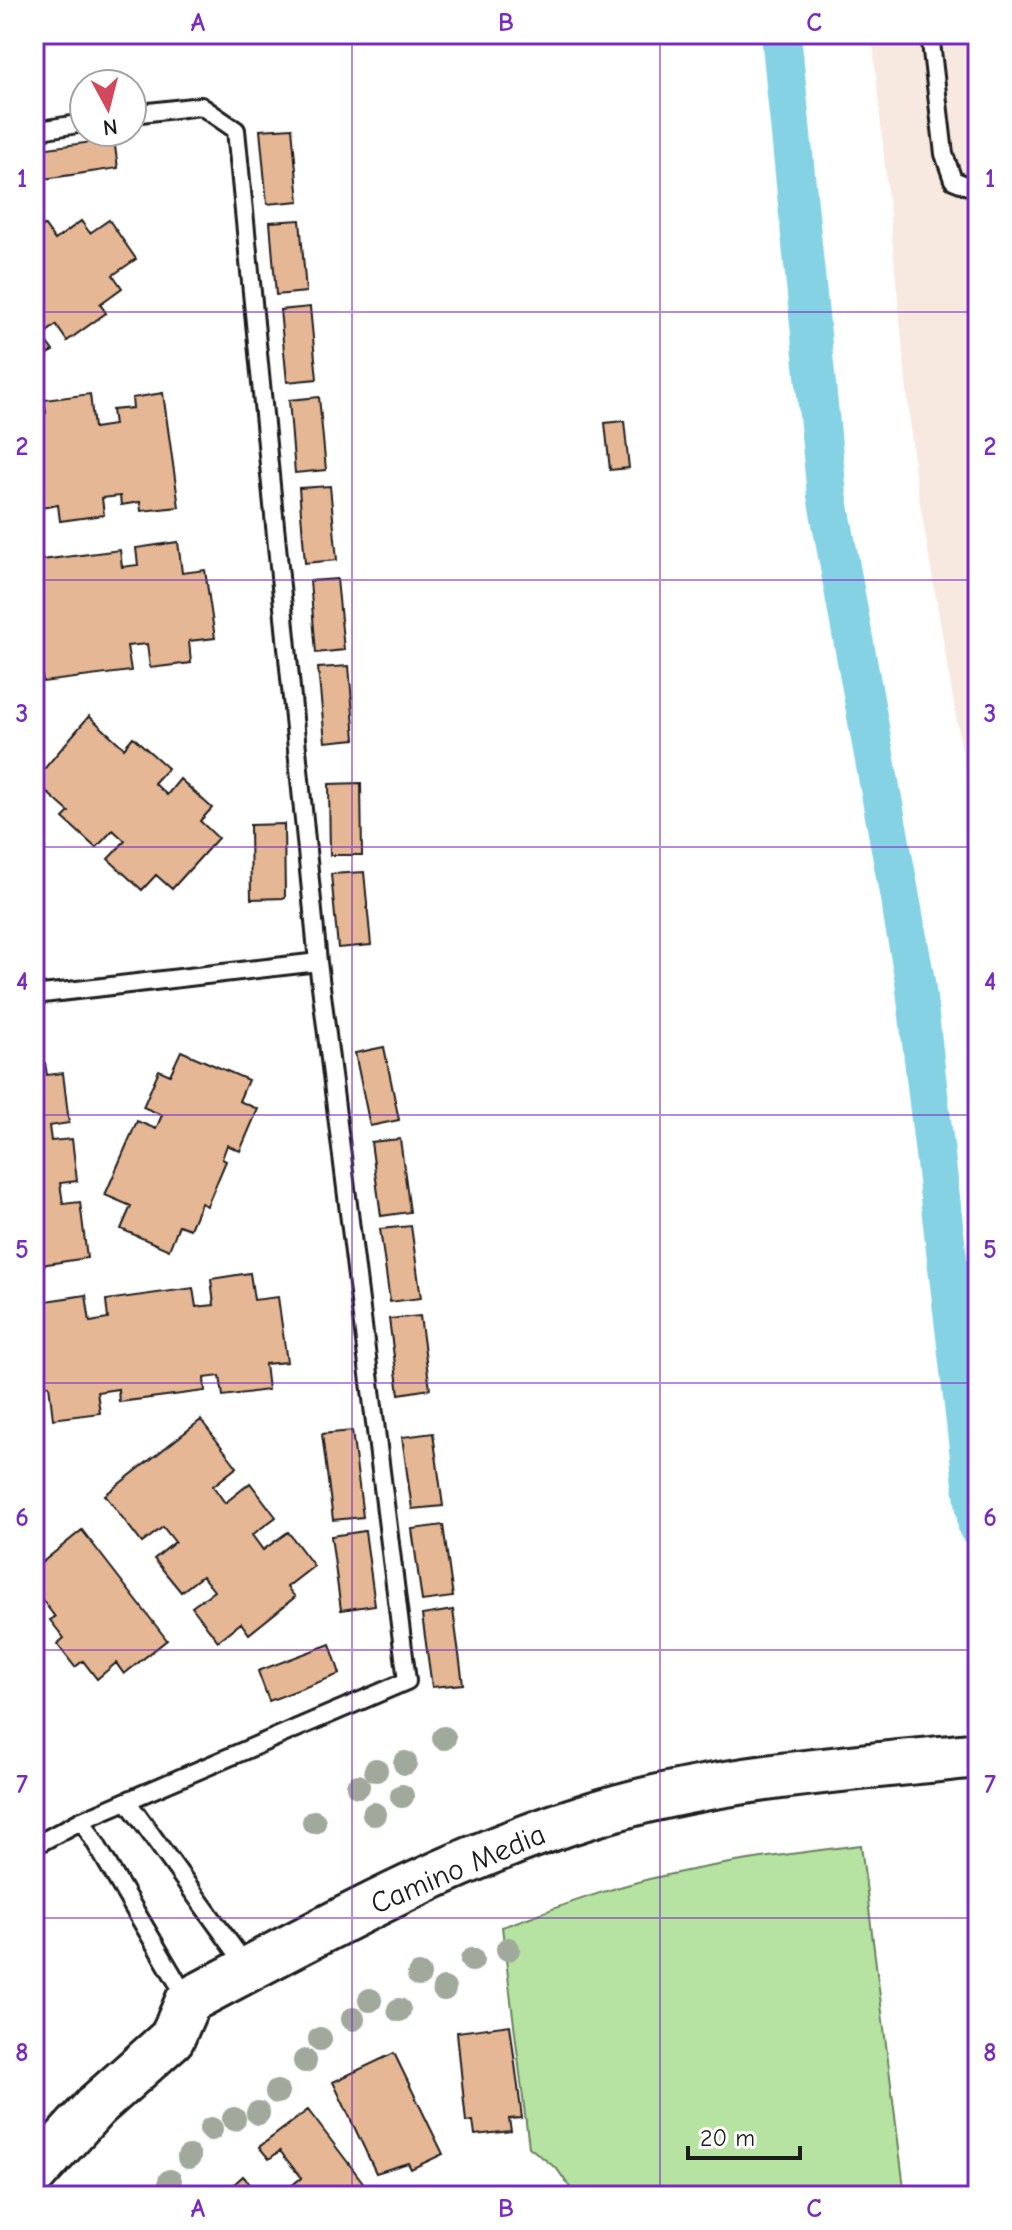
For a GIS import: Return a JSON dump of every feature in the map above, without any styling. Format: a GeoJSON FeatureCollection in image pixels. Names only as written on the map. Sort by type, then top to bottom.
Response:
{"type":"FeatureCollection","features":[{"type":"Feature","properties":{"kind":"street","name":"Camino Media"},"geometry":{"type":"LineString","coordinates":[[188,2001],[428,1876],[502,1845],[598,1813],[722,1786],[967,1756]]}},
{"type":"Feature","properties":{"kind":"street"},"geometry":{"type":"LineString","coordinates":[[34,2174],[97,2105],[172,2038],[188,2001]]}},
{"type":"Feature","properties":{"kind":"lane"},"geometry":{"type":"LineString","coordinates":[[930,34],[944,154],[953,180],[968,186],[978,185]]}},
{"type":"Feature","properties":{"kind":"lane"},"geometry":{"type":"LineString","coordinates":[[34,1846],[82,1820],[407,1681],[318,962],[236,130],[201,106],[148,112]]}},
{"type":"Feature","properties":{"kind":"lane"},"geometry":{"type":"LineString","coordinates":[[34,131],[68,126]]}},
{"type":"Feature","properties":{"kind":"lane"},"geometry":{"type":"LineString","coordinates":[[34,995],[318,962]]}},
{"type":"Feature","properties":{"kind":"lane"},"geometry":{"type":"LineString","coordinates":[[127,1801],[249,1969]]}},
{"type":"Feature","properties":{"kind":"lane"},"geometry":{"type":"LineString","coordinates":[[82,1820],[188,2001]]}},
{"type":"Feature","properties":{"kind":"shaded area"},"geometry":{"type":"Polygon","coordinates":[[[872,34],[978,34],[978,847],[915,474],[872,34]]]}},
{"type":"Feature","properties":{"kind":"green space"},"geometry":{"type":"Polygon","coordinates":[[[861,1845],[905,2196],[576,2196],[557,2169],[529,2147],[502,1927],[604,1892],[667,1875],[739,1861],[861,1845]]]}},
{"type":"Feature","properties":{"kind":"building"},"geometry":{"type":"Polygon","coordinates":[[[292,128],[299,201],[267,204],[260,130],[292,128]]]}},
{"type":"Feature","properties":{"kind":"building"},"geometry":{"type":"Polygon","coordinates":[[[68,145],[68,148],[115,148],[118,168],[44,179],[40,149],[68,145]]]}},
{"type":"Feature","properties":{"kind":"building"},"geometry":{"type":"Polygon","coordinates":[[[109,220],[136,259],[113,275],[122,288],[100,304],[106,313],[67,341],[56,325],[42,336],[53,351],[34,364],[34,232],[44,225],[55,240],[81,221],[90,233],[109,220]]]}},
{"type":"Feature","properties":{"kind":"building"},"geometry":{"type":"Polygon","coordinates":[[[300,220],[306,292],[276,295],[270,222],[300,220]]]}},
{"type":"Feature","properties":{"kind":"building"},"geometry":{"type":"Polygon","coordinates":[[[310,307],[317,379],[287,382],[280,310],[310,307]]]}},
{"type":"Feature","properties":{"kind":"building"},"geometry":{"type":"Polygon","coordinates":[[[163,393],[179,507],[141,511],[140,502],[121,505],[120,496],[102,498],[104,515],[60,521],[58,505],[41,508],[42,518],[34,519],[34,415],[46,413],[44,400],[90,394],[94,428],[114,425],[112,410],[133,408],[132,398],[163,393]]]}},
{"type":"Feature","properties":{"kind":"building"},"geometry":{"type":"Polygon","coordinates":[[[319,397],[326,470],[295,473],[289,400],[319,397]]]}},
{"type":"Feature","properties":{"kind":"building"},"geometry":{"type":"Polygon","coordinates":[[[624,421],[629,468],[610,470],[605,423],[624,421]]]}},
{"type":"Feature","properties":{"kind":"building"},"geometry":{"type":"Polygon","coordinates":[[[330,486],[337,560],[305,563],[299,488],[330,486]]]}},
{"type":"Feature","properties":{"kind":"building"},"geometry":{"type":"Polygon","coordinates":[[[178,542],[182,573],[205,570],[215,638],[189,641],[191,663],[150,668],[147,644],[127,646],[131,671],[43,682],[39,656],[34,657],[34,561],[120,550],[122,567],[138,565],[136,548],[178,542]]]}},
{"type":"Feature","properties":{"kind":"building"},"geometry":{"type":"Polygon","coordinates":[[[337,579],[344,650],[316,653],[310,581],[337,579]]]}},
{"type":"Feature","properties":{"kind":"building"},"geometry":{"type":"Polygon","coordinates":[[[349,666],[355,739],[325,742],[318,668],[349,666]]]}},
{"type":"Feature","properties":{"kind":"building"},"geometry":{"type":"Polygon","coordinates":[[[89,716],[124,748],[133,737],[168,768],[154,783],[167,795],[180,779],[212,808],[200,821],[218,838],[172,889],[156,875],[142,890],[108,859],[125,841],[113,830],[96,848],[63,818],[69,812],[34,781],[89,716]]]}},
{"type":"Feature","properties":{"kind":"building"},"geometry":{"type":"Polygon","coordinates":[[[361,783],[362,855],[330,855],[329,784],[361,783]]]}},
{"type":"Feature","properties":{"kind":"building"},"geometry":{"type":"Polygon","coordinates":[[[284,824],[285,898],[251,899],[250,825],[284,824]]]}},
{"type":"Feature","properties":{"kind":"building"},"geometry":{"type":"Polygon","coordinates":[[[364,872],[371,945],[338,948],[331,874],[364,872]]]}},
{"type":"Feature","properties":{"kind":"building"},"geometry":{"type":"Polygon","coordinates":[[[384,1047],[399,1120],[370,1126],[355,1053],[384,1047]]]}},
{"type":"Feature","properties":{"kind":"building"},"geometry":{"type":"Polygon","coordinates":[[[181,1051],[248,1080],[239,1101],[258,1109],[240,1151],[227,1145],[222,1159],[226,1161],[207,1206],[201,1203],[190,1229],[179,1225],[169,1250],[121,1229],[131,1206],[105,1195],[137,1121],[156,1129],[162,1115],[143,1107],[159,1070],[170,1075],[181,1051]]]}},
{"type":"Feature","properties":{"kind":"building"},"geometry":{"type":"Polygon","coordinates":[[[45,1063],[47,1075],[63,1073],[69,1123],[49,1126],[51,1141],[72,1139],[77,1181],[60,1183],[63,1204],[80,1202],[87,1258],[34,1266],[34,1064],[45,1063]]]}},
{"type":"Feature","properties":{"kind":"building"},"geometry":{"type":"Polygon","coordinates":[[[400,1139],[410,1212],[381,1216],[371,1142],[400,1139]]]}},
{"type":"Feature","properties":{"kind":"building"},"geometry":{"type":"Polygon","coordinates":[[[411,1226],[421,1298],[390,1302],[380,1229],[411,1226]]]}},
{"type":"Feature","properties":{"kind":"building"},"geometry":{"type":"Polygon","coordinates":[[[250,1273],[254,1300],[278,1297],[287,1362],[265,1364],[268,1390],[223,1396],[220,1376],[204,1378],[205,1391],[119,1402],[118,1389],[97,1392],[100,1413],[53,1419],[49,1385],[35,1387],[34,1337],[44,1336],[39,1302],[86,1295],[90,1322],[108,1319],[106,1300],[193,1288],[196,1307],[214,1305],[211,1279],[250,1273]]]}},
{"type":"Feature","properties":{"kind":"building"},"geometry":{"type":"Polygon","coordinates":[[[420,1316],[430,1389],[399,1394],[389,1319],[420,1316]]]}},
{"type":"Feature","properties":{"kind":"building"},"geometry":{"type":"Polygon","coordinates":[[[201,1420],[237,1467],[213,1486],[225,1503],[250,1483],[276,1517],[252,1535],[263,1550],[288,1532],[314,1566],[287,1587],[295,1597],[249,1634],[241,1623],[218,1641],[192,1607],[214,1591],[202,1576],[181,1592],[154,1559],[175,1542],[163,1527],[142,1543],[105,1495],[201,1420]]]}},
{"type":"Feature","properties":{"kind":"building"},"geometry":{"type":"Polygon","coordinates":[[[352,1431],[363,1517],[333,1520],[322,1434],[352,1431]]]}},
{"type":"Feature","properties":{"kind":"building"},"geometry":{"type":"Polygon","coordinates":[[[433,1433],[443,1506],[412,1509],[402,1437],[433,1433]]]}},
{"type":"Feature","properties":{"kind":"building"},"geometry":{"type":"Polygon","coordinates":[[[443,1525],[453,1597],[422,1601],[412,1529],[443,1525]]]}},
{"type":"Feature","properties":{"kind":"building"},"geometry":{"type":"Polygon","coordinates":[[[82,1530],[167,1640],[124,1674],[116,1663],[97,1679],[83,1661],[75,1667],[57,1644],[64,1638],[50,1620],[55,1617],[34,1589],[34,1569],[82,1530]]]}},
{"type":"Feature","properties":{"kind":"building"},"geometry":{"type":"Polygon","coordinates":[[[365,1531],[375,1605],[341,1610],[331,1536],[365,1531]]]}},
{"type":"Feature","properties":{"kind":"building"},"geometry":{"type":"Polygon","coordinates":[[[453,1610],[463,1684],[432,1687],[422,1615],[453,1610]]]}},
{"type":"Feature","properties":{"kind":"building"},"geometry":{"type":"Polygon","coordinates":[[[330,1644],[340,1674],[269,1701],[258,1671],[330,1644]]]}},
{"type":"Feature","properties":{"kind":"building"},"geometry":{"type":"Polygon","coordinates":[[[510,2025],[522,2118],[509,2119],[511,2131],[475,2135],[473,2121],[466,2122],[457,2032],[510,2025]]]}},
{"type":"Feature","properties":{"kind":"building"},"geometry":{"type":"Polygon","coordinates":[[[394,2053],[443,2154],[411,2169],[408,2163],[376,2173],[333,2082],[394,2053]]]}},
{"type":"Feature","properties":{"kind":"building"},"geometry":{"type":"Polygon","coordinates":[[[308,2110],[365,2185],[358,2191],[362,2196],[297,2196],[290,2187],[301,2178],[280,2151],[269,2159],[259,2147],[308,2110]]]}},
{"type":"Feature","properties":{"kind":"building"},"geometry":{"type":"Polygon","coordinates":[[[243,2176],[261,2196],[221,2196],[243,2176]]]}},
{"type":"Feature","properties":{"kind":"waterway"},"geometry":{"type":"LineString","coordinates":[[781,34],[827,495],[915,981],[978,1527]]}}]}
